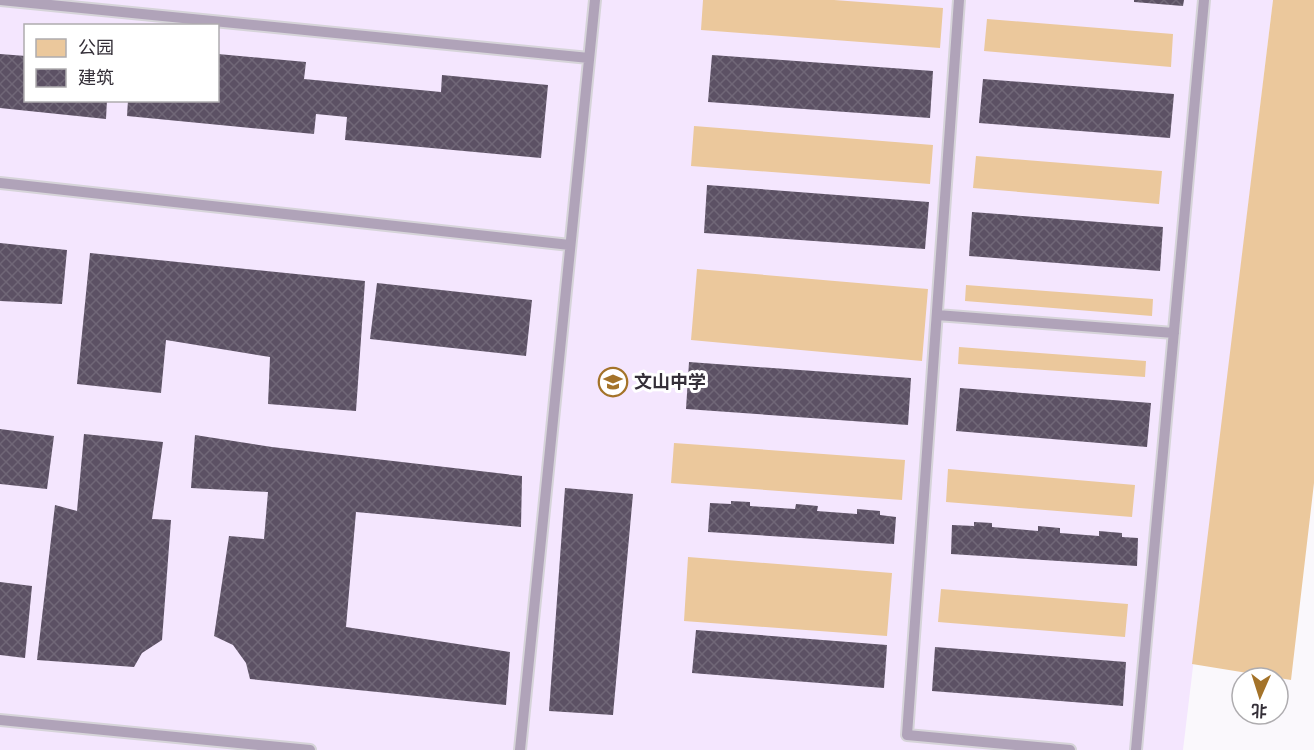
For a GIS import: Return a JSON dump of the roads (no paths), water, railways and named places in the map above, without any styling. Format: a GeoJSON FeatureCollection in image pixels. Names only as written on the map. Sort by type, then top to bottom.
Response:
{"type":"FeatureCollection","features":[{"type":"Feature","properties":{"kind":"lane"},"geometry":{"type":"LineString","coordinates":[[0,0],[589,58]]}},
{"type":"Feature","properties":{"kind":"lane"},"geometry":{"type":"LineString","coordinates":[[520,750],[595,0]]}},
{"type":"Feature","properties":{"kind":"lane"},"geometry":{"type":"LineString","coordinates":[[959,0],[907,735],[1070,750]]}},
{"type":"Feature","properties":{"kind":"lane"},"geometry":{"type":"LineString","coordinates":[[1136,750],[1204,0]]}},
{"type":"Feature","properties":{"kind":"lane"},"geometry":{"type":"LineString","coordinates":[[0,183],[570,245]]}},
{"type":"Feature","properties":{"kind":"lane"},"geometry":{"type":"LineString","coordinates":[[937,315],[1174,333]]}},
{"type":"Feature","properties":{"kind":"lane"},"geometry":{"type":"LineString","coordinates":[[0,720],[310,750]]}},
{"type":"Feature","properties":{"kind":"place","name":"文山中学"},"geometry":{"type":"Point","coordinates":[613,382]}}]}
